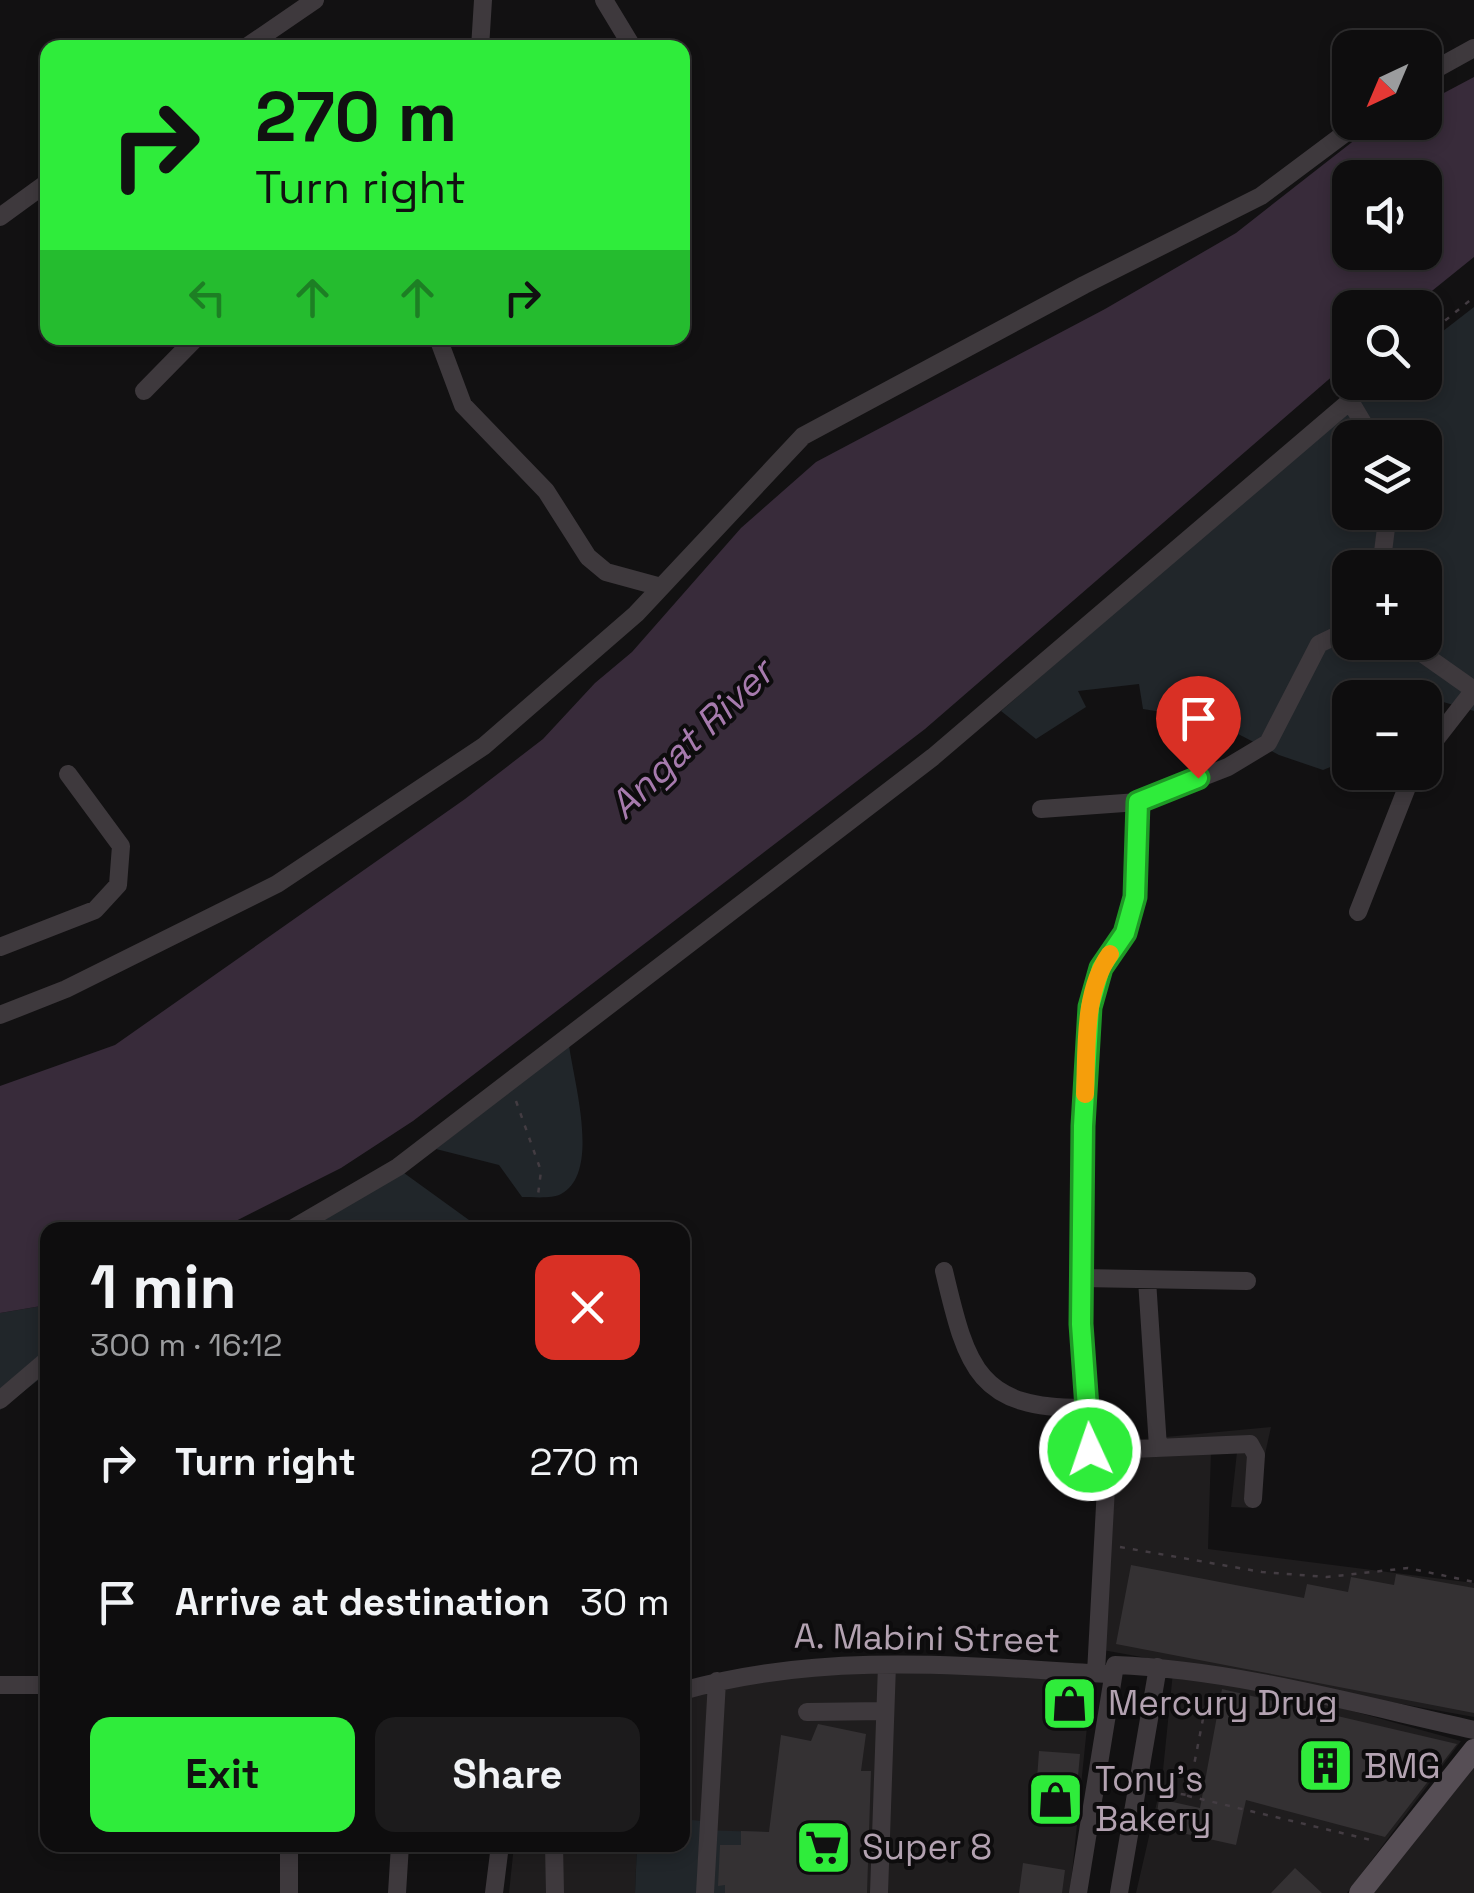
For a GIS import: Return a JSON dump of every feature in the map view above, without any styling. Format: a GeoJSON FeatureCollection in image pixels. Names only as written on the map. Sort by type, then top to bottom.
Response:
{"type":"FeatureCollection","features":[{"type":"Feature","properties":{"kind":"main road"},"geometry":{"type":"LineString","coordinates":[[1360,1893],[1474,1750]]}},
{"type":"Feature","properties":{"kind":"street"},"geometry":{"type":"LineString","coordinates":[[256,40],[314,0]]}},
{"type":"Feature","properties":{"kind":"street"},"geometry":{"type":"LineString","coordinates":[[480,40],[483,0]]}},
{"type":"Feature","properties":{"kind":"street"},"geometry":{"type":"LineString","coordinates":[[604,0],[629,40]]}},
{"type":"Feature","properties":{"kind":"street"},"geometry":{"type":"LineString","coordinates":[[1442,66],[1474,48]]}},
{"type":"Feature","properties":{"kind":"street"},"geometry":{"type":"LineString","coordinates":[[0,1015],[66,989],[277,884],[484,746],[661,587],[804,436],[1084,284],[1262,196],[1336,140]]}},
{"type":"Feature","properties":{"kind":"street"},"geometry":{"type":"LineString","coordinates":[[0,217],[40,188]]}},
{"type":"Feature","properties":{"kind":"street"},"geometry":{"type":"LineString","coordinates":[[144,391],[189,345]]}},
{"type":"Feature","properties":{"kind":"street"},"geometry":{"type":"LineString","coordinates":[[441,345],[463,404],[546,491],[588,557],[606,572],[661,587]]}},
{"type":"Feature","properties":{"kind":"street"},"geometry":{"type":"LineString","coordinates":[[304,1222],[398,1167],[932,757],[1350,401],[1361,420]]}},
{"type":"Feature","properties":{"kind":"street"},"geometry":{"type":"LineString","coordinates":[[1041,810],[1138,802],[1228,767],[1268,744],[1319,644],[1332,637]]}},
{"type":"Feature","properties":{"kind":"street"},"geometry":{"type":"LineString","coordinates":[[1432,660],[1474,690],[1442,732]]}},
{"type":"Feature","properties":{"kind":"street"},"geometry":{"type":"LineString","coordinates":[[0,947],[95,910],[118,885],[120,846],[68,774]]}},
{"type":"Feature","properties":{"kind":"street"},"geometry":{"type":"LineString","coordinates":[[1358,912],[1406,790]]}},
{"type":"Feature","properties":{"kind":"street"},"geometry":{"type":"LineString","coordinates":[[1138,802],[1135,897],[1125,933],[1101,968],[1090,1007],[1083,1126],[1082,1278],[1090,1450],[1250,1444],[1256,1455],[1254,1499]]}},
{"type":"Feature","properties":{"kind":"street"},"geometry":{"type":"LineString","coordinates":[[944,1271],[958,1330],[975,1367],[1010,1400],[1041,1409],[1088,1408]]}},
{"type":"Feature","properties":{"kind":"street"},"geometry":{"type":"LineString","coordinates":[[1082,1278],[1247,1281]]}},
{"type":"Feature","properties":{"kind":"street"},"geometry":{"type":"LineString","coordinates":[[1146,1280],[1158,1447]]}},
{"type":"Feature","properties":{"kind":"street"},"geometry":{"type":"LineString","coordinates":[[0,1400],[40,1366]]}},
{"type":"Feature","properties":{"kind":"street"},"geometry":{"type":"LineString","coordinates":[[1078,1893],[1108,1671],[1101,1544],[1108,1450]]}},
{"type":"Feature","properties":{"kind":"street"},"geometry":{"type":"LineString","coordinates":[[880,1893],[887,1665]]}},
{"type":"Feature","properties":{"kind":"street","name":"A. Mabini Street"},"geometry":{"type":"LineString","coordinates":[[690,1688],[764,1670],[887,1665],[1108,1671],[1158,1667],[1474,1730]]}},
{"type":"Feature","properties":{"kind":"street"},"geometry":{"type":"LineString","coordinates":[[1119,1893],[1158,1667]]}},
{"type":"Feature","properties":{"kind":"street"},"geometry":{"type":"LineString","coordinates":[[705,1893],[717,1681]]}},
{"type":"Feature","properties":{"kind":"street"},"geometry":{"type":"LineString","coordinates":[[0,1685],[40,1685]]}},
{"type":"Feature","properties":{"kind":"street"},"geometry":{"type":"LineString","coordinates":[[806,1712],[885,1711]]}},
{"type":"Feature","properties":{"kind":"street"},"geometry":{"type":"LineString","coordinates":[[289,1852],[289,1893]]}},
{"type":"Feature","properties":{"kind":"street"},"geometry":{"type":"LineString","coordinates":[[397,1893],[400,1852]]}},
{"type":"Feature","properties":{"kind":"street"},"geometry":{"type":"LineString","coordinates":[[494,1893],[499,1852]]}},
{"type":"Feature","properties":{"kind":"street"},"geometry":{"type":"LineString","coordinates":[[554,1852],[555,1893]]}},
{"type":"Feature","properties":{"kind":"path"},"geometry":{"type":"LineString","coordinates":[[1442,323],[1474,298]]}},
{"type":"Feature","properties":{"kind":"path"},"geometry":{"type":"LineString","coordinates":[[509,1082],[541,1171],[538,1195]]}},
{"type":"Feature","properties":{"kind":"path"},"geometry":{"type":"LineString","coordinates":[[1101,1544],[1262,1572],[1327,1577],[1408,1568],[1474,1582]]}},
{"type":"Feature","properties":{"kind":"path"},"geometry":{"type":"LineString","coordinates":[[1188,1796],[1211,1675]]}},
{"type":"Feature","properties":{"kind":"path"},"geometry":{"type":"LineString","coordinates":[[1140,1787],[1396,1846]]}},
{"type":"Feature","properties":{"kind":"shaded area"},"geometry":{"type":"Polygon","coordinates":[[[1474,307],[1474,711],[1442,702],[1442,680],[1332,680],[1332,766],[1323,770],[1279,755],[1211,720],[1143,709],[1139,684],[1078,691],[1086,707],[1036,739],[1001,711],[1332,424],[1332,530],[1442,530],[1442,420],[1336,420],[1359,400],[1442,400],[1442,332],[1474,307]]]}},
{"type":"Feature","properties":{"kind":"shaded area"},"geometry":{"type":"Polygon","coordinates":[[[569,1045],[582,1148],[573,1183],[561,1194],[522,1197],[499,1165],[436,1149],[569,1045]]]}},
{"type":"Feature","properties":{"kind":"shaded area"},"geometry":{"type":"Polygon","coordinates":[[[404,1173],[469,1222],[316,1222],[404,1173]]]}},
{"type":"Feature","properties":{"kind":"shaded area"},"geometry":{"type":"Polygon","coordinates":[[[40,1306],[40,1379],[0,1410],[0,1313],[40,1306]]]}},
{"type":"Feature","properties":{"kind":"shaded area"},"geometry":{"type":"Polygon","coordinates":[[[1271,1427],[1253,1508],[1231,1507],[1237,1452],[1211,1451],[1208,1549],[1474,1583],[1474,1717],[1097,1649],[1102,1443],[1271,1427]]]}},
{"type":"Feature","properties":{"kind":"shaded area"},"geometry":{"type":"Polygon","coordinates":[[[846,1668],[1092,1678],[1070,1893],[766,1893],[690,1824],[690,1693],[846,1668]]]}},
{"type":"Feature","properties":{"kind":"shaded area"},"geometry":{"type":"Polygon","coordinates":[[[1173,1672],[1269,1688],[1461,1741],[1347,1893],[1136,1893],[1162,1780],[1173,1672]]]}},
{"type":"Feature","properties":{"kind":"shaded area"},"geometry":{"type":"Polygon","coordinates":[[[1474,1767],[1474,1893],[1373,1893],[1474,1767]]]}},
{"type":"Feature","properties":{"kind":"shaded area"},"geometry":{"type":"Polygon","coordinates":[[[690,1820],[701,1821],[701,1830],[768,1832],[766,1893],[635,1893],[637,1852],[690,1852],[690,1820]]]}},
{"type":"Feature","properties":{"kind":"shaded area"},"geometry":{"type":"Polygon","coordinates":[[[513,1852],[637,1852],[635,1893],[509,1893],[513,1852]]]}},
{"type":"Feature","properties":{"kind":"water","name":"Angat River"},"geometry":{"type":"Polygon","coordinates":[[[1474,77],[1474,257],[1433,290],[1332,290],[1332,377],[925,729],[413,1121],[341,1168],[234,1222],[40,1222],[40,1306],[0,1313],[0,1086],[115,1045],[465,799],[543,739],[595,683],[632,652],[741,528],[816,462],[1105,309],[1236,233],[1355,140],[1442,140],[1442,94],[1474,77]]]}},
{"type":"Feature","properties":{"kind":"building"},"geometry":{"type":"Polygon","coordinates":[[[1131,1565],[1304,1598],[1307,1584],[1348,1592],[1351,1577],[1394,1585],[1396,1574],[1474,1588],[1474,1713],[1116,1644],[1131,1565]]]}},
{"type":"Feature","properties":{"kind":"building","name":"Mercury Drug"},"geometry":{"type":"Polygon","coordinates":[[[1055,1683],[1090,1685],[1084,1726],[1047,1723],[1055,1683]]]}},
{"type":"Feature","properties":{"kind":"building","name":"BMG"},"geometry":{"type":"Polygon","coordinates":[[[1222,1689],[1457,1744],[1385,1837],[1246,1800],[1236,1845],[1155,1827],[1159,1799],[1200,1808],[1222,1689]]]}},
{"type":"Feature","properties":{"kind":"building","name":"Super 8"},"geometry":{"type":"Polygon","coordinates":[[[818,1724],[866,1734],[861,1771],[871,1771],[867,1893],[725,1893],[725,1885],[718,1886],[720,1845],[741,1845],[741,1831],[769,1832],[781,1735],[811,1741],[818,1724]]]}},
{"type":"Feature","properties":{"kind":"building"},"geometry":{"type":"Polygon","coordinates":[[[1039,1751],[1080,1754],[1075,1810],[1035,1808],[1039,1751]]]}},
{"type":"Feature","properties":{"kind":"building"},"geometry":{"type":"Polygon","coordinates":[[[1023,1863],[1065,1870],[1062,1893],[1019,1893],[1023,1863]]]}},
{"type":"Feature","properties":{"kind":"building"},"geometry":{"type":"Polygon","coordinates":[[[1295,1868],[1322,1893],[1271,1893],[1295,1868]]]}},
{"type":"Feature","properties":{"kind":"slow traffic"},"geometry":{"type":"LineString","coordinates":[[1085,1094],[1090,1007],[1101,968],[1110,954]]}},
{"type":"Feature","properties":{"kind":"place","name":"Mercury Drug"},"geometry":{"type":"Point","coordinates":[1069,1703]}},
{"type":"Feature","properties":{"kind":"place","name":"BMG"},"geometry":{"type":"Point","coordinates":[1325,1766]}},
{"type":"Feature","properties":{"kind":"place","name":"Tony's Bakery"},"geometry":{"type":"Point","coordinates":[1056,1799]}},
{"type":"Feature","properties":{"kind":"place","name":"Super 8"},"geometry":{"type":"Point","coordinates":[823,1847]}},
{"type":"Feature","properties":{"kind":"route"},"geometry":{"type":"LineString","coordinates":[[1090,1450],[1081,1324],[1083,1126],[1090,1007],[1101,968],[1125,933],[1135,897],[1138,802],[1198,778]]}}]}
